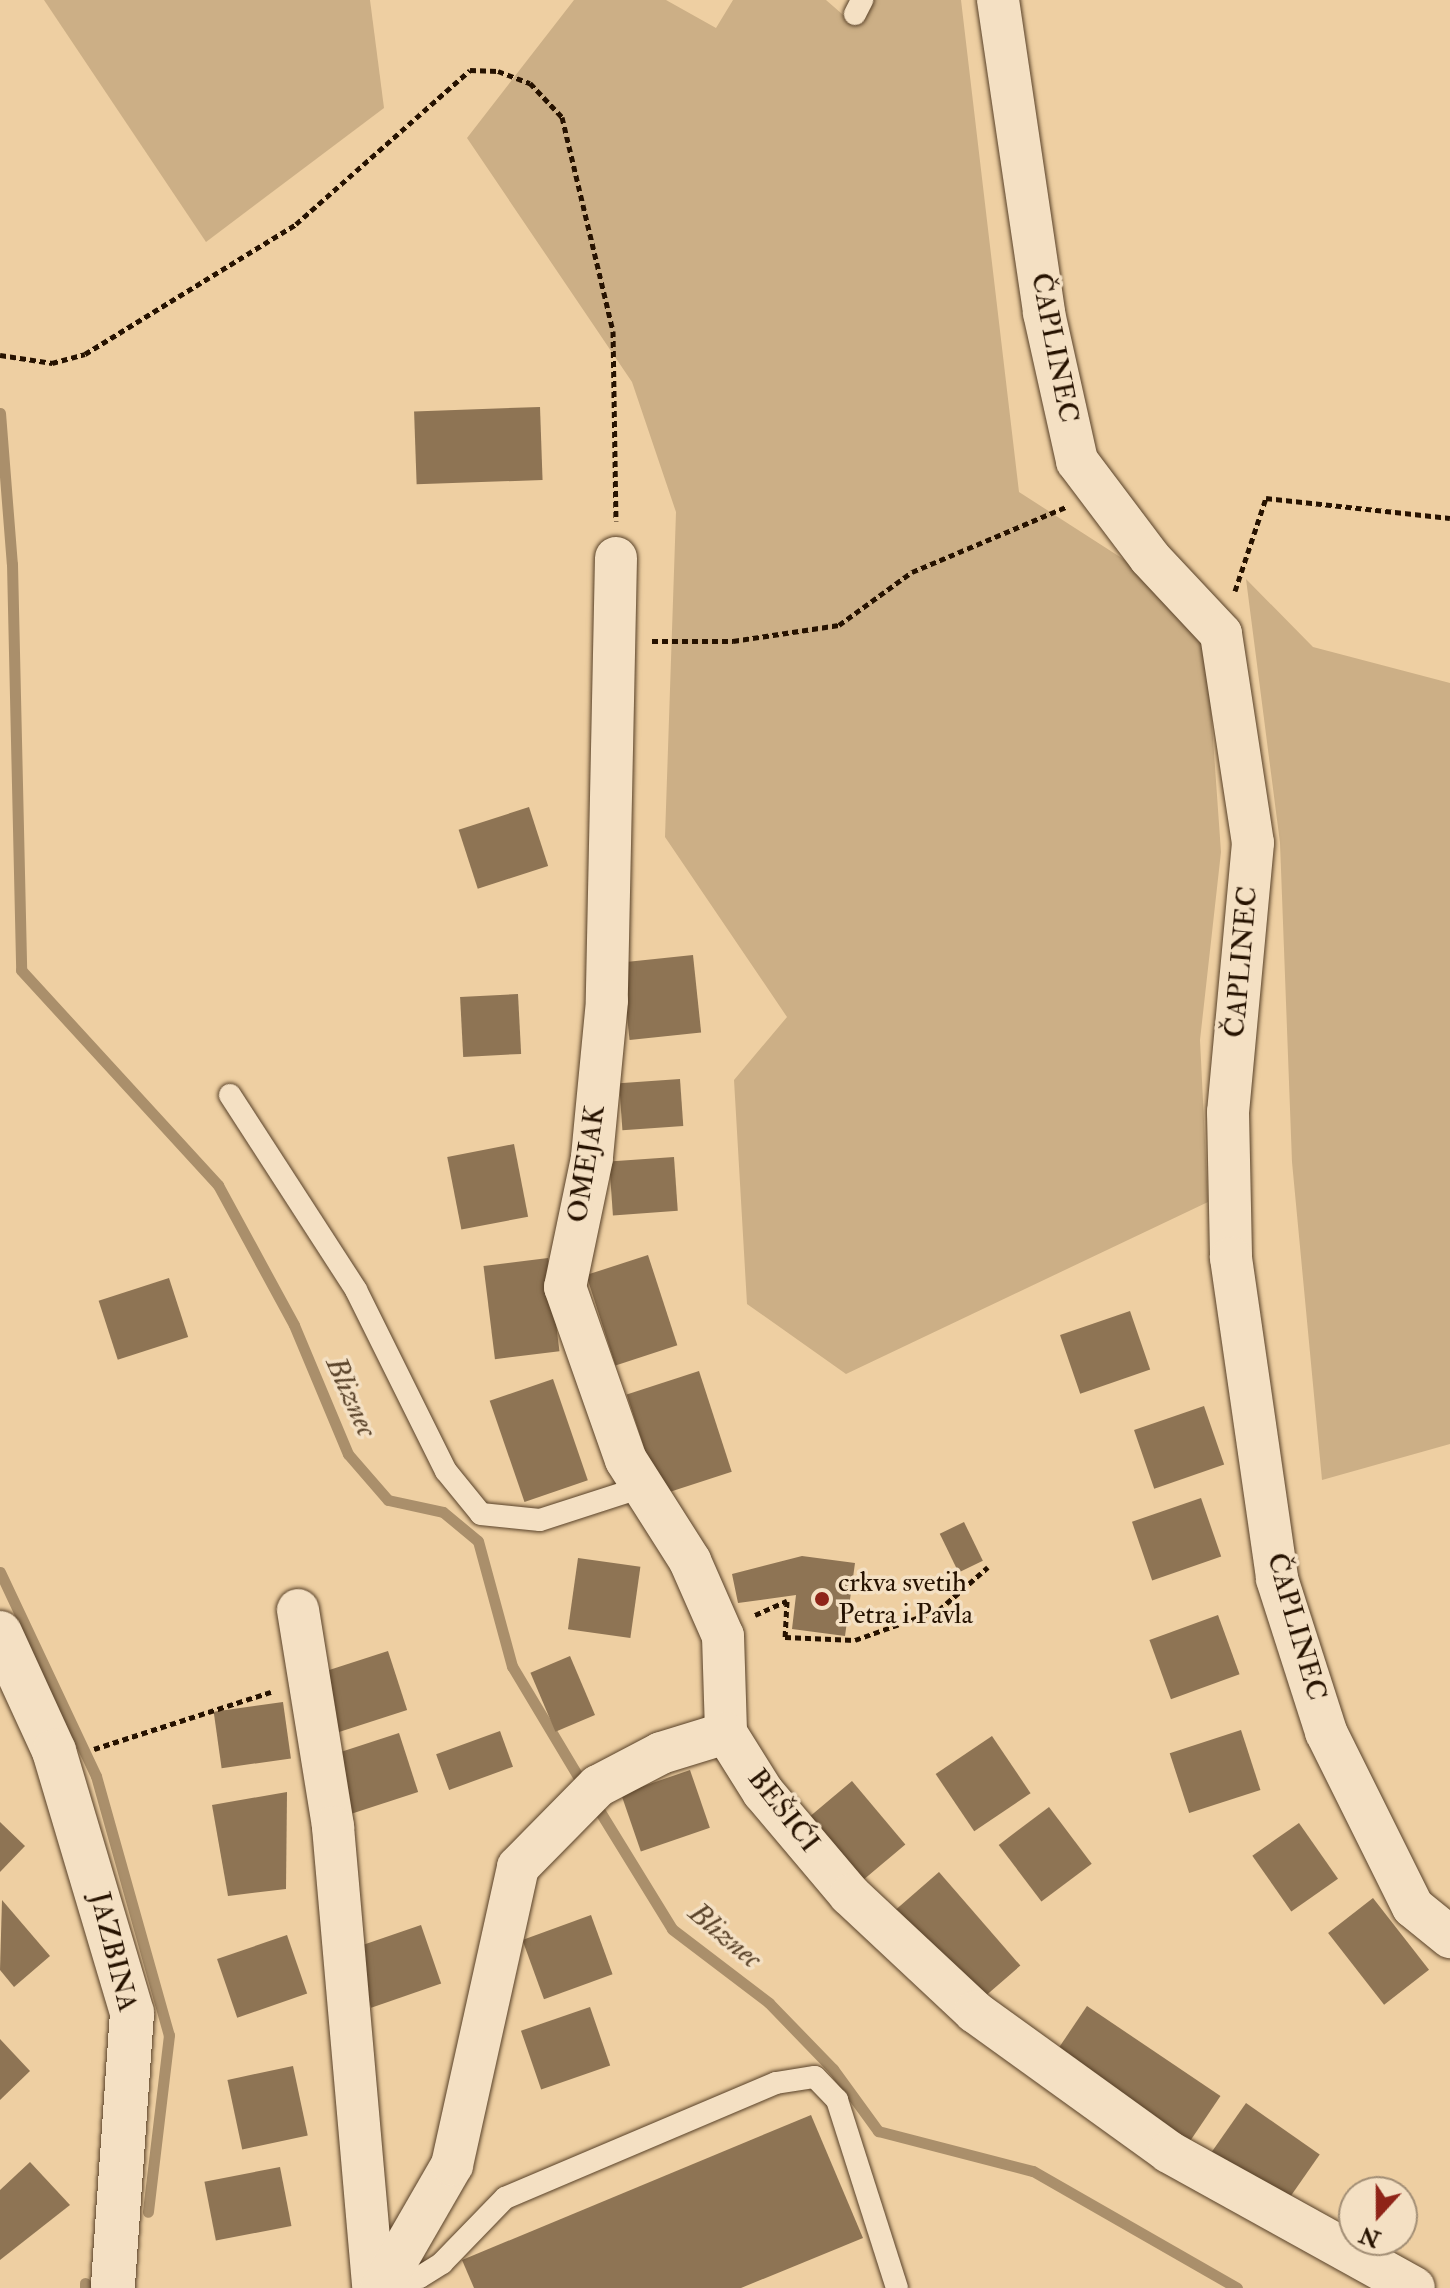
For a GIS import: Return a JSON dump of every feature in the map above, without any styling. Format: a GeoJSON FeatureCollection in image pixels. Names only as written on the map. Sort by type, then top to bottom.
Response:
{"type":"FeatureCollection","features":[{"type":"Feature","properties":{"kind":"street","name":"ČAPLINEC"},"geometry":{"type":"LineString","coordinates":[[998,0],[1044,313],[1077,461],[1221,634],[1253,843],[1228,1112],[1231,1258],[1277,1579],[1326,1732],[1413,1907],[1450,1937]]}},
{"type":"Feature","properties":{"kind":"street","name":"OMEJAK"},"geometry":{"type":"LineString","coordinates":[[616,558],[607,1001],[592,1158],[565,1287],[642,1487],[690,1561],[723,1636],[726,1733]]}},
{"type":"Feature","properties":{"kind":"street"},"geometry":{"type":"LineString","coordinates":[[298,1610],[333,1827],[380,2286]]}},
{"type":"Feature","properties":{"kind":"street","name":"JAZBINA"},"geometry":{"type":"LineString","coordinates":[[0,1633],[54,1751],[132,2013],[113,2288]]}},
{"type":"Feature","properties":{"kind":"street"},"geometry":{"type":"LineString","coordinates":[[380,2286],[452,2165],[518,1867],[585,1796],[661,1753],[726,1733]]}},
{"type":"Feature","properties":{"kind":"street","name":"BEŠIĆI"},"geometry":{"type":"LineString","coordinates":[[726,1733],[763,1792],[850,1895],[975,2012],[1169,2152],[1414,2288]]}},
{"type":"Feature","properties":{"kind":"lane"},"geometry":{"type":"LineString","coordinates":[[230,1095],[356,1290],[446,1471],[481,1514],[540,1520],[642,1487]]}},
{"type":"Feature","properties":{"kind":"lane"},"geometry":{"type":"LineString","coordinates":[[380,2286],[420,2277],[442,2263],[505,2198],[776,2083],[815,2077],[837,2100],[897,2288]]}},
{"type":"Feature","properties":{"kind":"path"},"geometry":{"type":"LineString","coordinates":[[0,355],[52,363],[85,354],[296,224],[470,70],[498,71],[530,83],[562,117],[613,331],[616,558]]}},
{"type":"Feature","properties":{"kind":"path"},"geometry":{"type":"LineString","coordinates":[[615,641],[733,641],[839,625],[912,572],[1099,490]]}},
{"type":"Feature","properties":{"kind":"path"},"geometry":{"type":"LineString","coordinates":[[1221,634],[1266,498],[1450,518]]}},
{"type":"Feature","properties":{"kind":"path"},"geometry":{"type":"LineString","coordinates":[[787,1601],[785,1637],[855,1640],[939,1610],[988,1567]]}},
{"type":"Feature","properties":{"kind":"path"},"geometry":{"type":"LineString","coordinates":[[98,1749],[310,1679]]}},
{"type":"Feature","properties":{"kind":"shaded area"},"geometry":{"type":"Polygon","coordinates":[[[44,0],[370,0],[384,108],[206,242],[44,0]]]}},
{"type":"Feature","properties":{"kind":"shaded area"},"geometry":{"type":"Polygon","coordinates":[[[574,0],[666,0],[716,28],[733,0],[826,0],[849,20],[865,0],[961,0],[1019,492],[1204,611],[1221,852],[1200,1040],[1208,1202],[846,1374],[747,1304],[734,1080],[787,1017],[665,837],[676,512],[632,382],[467,138],[574,0]]]}},
{"type":"Feature","properties":{"kind":"shaded area"},"geometry":{"type":"Polygon","coordinates":[[[1246,579],[1313,647],[1450,683],[1450,1444],[1322,1480],[1292,1162],[1280,843],[1246,579]]]}},
{"type":"Feature","properties":{"kind":"building"},"geometry":{"type":"Polygon","coordinates":[[[540,407],[543,480],[417,484],[414,411],[540,407]]]}},
{"type":"Feature","properties":{"kind":"building"},"geometry":{"type":"Polygon","coordinates":[[[529,807],[548,866],[478,889],[459,830],[529,807]]]}},
{"type":"Feature","properties":{"kind":"building"},"geometry":{"type":"Polygon","coordinates":[[[693,955],[701,1033],[630,1040],[621,963],[693,955]]]}},
{"type":"Feature","properties":{"kind":"building"},"geometry":{"type":"Polygon","coordinates":[[[518,994],[521,1054],[463,1057],[460,997],[518,994]]]}},
{"type":"Feature","properties":{"kind":"building"},"geometry":{"type":"Polygon","coordinates":[[[680,1079],[683,1126],[622,1130],[619,1083],[680,1079]]]}},
{"type":"Feature","properties":{"kind":"building"},"geometry":{"type":"Polygon","coordinates":[[[514,1144],[528,1217],[461,1230],[447,1157],[514,1144]]]}},
{"type":"Feature","properties":{"kind":"building"},"geometry":{"type":"Polygon","coordinates":[[[674,1157],[678,1211],[613,1215],[609,1162],[674,1157]]]}},
{"type":"Feature","properties":{"kind":"building"},"geometry":{"type":"Polygon","coordinates":[[[648,1255],[677,1345],[616,1365],[586,1275],[648,1255]]]}},
{"type":"Feature","properties":{"kind":"building"},"geometry":{"type":"Polygon","coordinates":[[[548,1258],[559,1351],[495,1359],[483,1266],[548,1258]]]}},
{"type":"Feature","properties":{"kind":"building"},"geometry":{"type":"Polygon","coordinates":[[[169,1278],[188,1337],[118,1360],[99,1301],[169,1278]]]}},
{"type":"Feature","properties":{"kind":"building"},"geometry":{"type":"Polygon","coordinates":[[[1130,1311],[1150,1370],[1080,1394],[1060,1335],[1130,1311]]]}},
{"type":"Feature","properties":{"kind":"building"},"geometry":{"type":"Polygon","coordinates":[[[699,1371],[732,1472],[659,1495],[627,1394],[699,1371]]]}},
{"type":"Feature","properties":{"kind":"building"},"geometry":{"type":"Polygon","coordinates":[[[553,1379],[588,1480],[524,1502],[490,1401],[553,1379]]]}},
{"type":"Feature","properties":{"kind":"building"},"geometry":{"type":"Polygon","coordinates":[[[1204,1406],[1224,1465],[1154,1489],[1134,1430],[1204,1406]]]}},
{"type":"Feature","properties":{"kind":"building"},"geometry":{"type":"Polygon","coordinates":[[[1201,1498],[1221,1557],[1152,1580],[1132,1522],[1201,1498]]]}},
{"type":"Feature","properties":{"kind":"building"},"geometry":{"type":"Polygon","coordinates":[[[964,1522],[983,1561],[959,1572],[940,1534],[964,1522]]]}},
{"type":"Feature","properties":{"kind":"building","name":"crkva svetih Petra i Pavla"},"geometry":{"type":"Polygon","coordinates":[[[802,1556],[855,1563],[845,1636],[792,1629],[796,1595],[738,1603],[732,1574],[802,1556]]]}},
{"type":"Feature","properties":{"kind":"building"},"geometry":{"type":"Polygon","coordinates":[[[578,1558],[640,1567],[630,1638],[568,1629],[578,1558]]]}},
{"type":"Feature","properties":{"kind":"building"},"geometry":{"type":"Polygon","coordinates":[[[1218,1615],[1240,1674],[1171,1699],[1149,1640],[1218,1615]]]}},
{"type":"Feature","properties":{"kind":"building"},"geometry":{"type":"Polygon","coordinates":[[[388,1651],[407,1710],[337,1733],[318,1674],[388,1651]]]}},
{"type":"Feature","properties":{"kind":"building"},"geometry":{"type":"Polygon","coordinates":[[[570,1656],[595,1715],[555,1732],[530,1673],[570,1656]]]}},
{"type":"Feature","properties":{"kind":"building"},"geometry":{"type":"Polygon","coordinates":[[[283,1702],[291,1758],[222,1768],[214,1712],[283,1702]]]}},
{"type":"Feature","properties":{"kind":"building"},"geometry":{"type":"Polygon","coordinates":[[[1241,1730],[1260,1790],[1189,1813],[1170,1753],[1241,1730]]]}},
{"type":"Feature","properties":{"kind":"building"},"geometry":{"type":"Polygon","coordinates":[[[500,1731],[513,1767],[449,1790],[436,1754],[500,1731]]]}},
{"type":"Feature","properties":{"kind":"building"},"geometry":{"type":"Polygon","coordinates":[[[399,1733],[418,1792],[347,1815],[328,1756],[399,1733]]]}},
{"type":"Feature","properties":{"kind":"building"},"geometry":{"type":"Polygon","coordinates":[[[992,1736],[1031,1793],[974,1831],[936,1774],[992,1736]]]}},
{"type":"Feature","properties":{"kind":"building"},"geometry":{"type":"Polygon","coordinates":[[[690,1770],[710,1828],[641,1851],[621,1794],[690,1770]]]}},
{"type":"Feature","properties":{"kind":"building"},"geometry":{"type":"Polygon","coordinates":[[[852,1781],[905,1845],[855,1887],[801,1823],[852,1781]]]}},
{"type":"Feature","properties":{"kind":"building"},"geometry":{"type":"Polygon","coordinates":[[[287,1792],[286,1889],[228,1896],[212,1805],[287,1792]]]}},
{"type":"Feature","properties":{"kind":"building"},"geometry":{"type":"Polygon","coordinates":[[[1049,1807],[1092,1864],[1041,1902],[999,1845],[1049,1807]]]}},
{"type":"Feature","properties":{"kind":"building"},"geometry":{"type":"Polygon","coordinates":[[[0,1822],[25,1846],[0,1872],[0,1822]]]}},
{"type":"Feature","properties":{"kind":"building"},"geometry":{"type":"Polygon","coordinates":[[[1299,1823],[1338,1879],[1291,1911],[1252,1856],[1299,1823]]]}},
{"type":"Feature","properties":{"kind":"building"},"geometry":{"type":"Polygon","coordinates":[[[939,1872],[1020,1966],[974,2006],[892,1913],[939,1872]]]}},
{"type":"Feature","properties":{"kind":"building"},"geometry":{"type":"Polygon","coordinates":[[[1373,1898],[1429,1970],[1384,2005],[1328,1933],[1373,1898]]]}},
{"type":"Feature","properties":{"kind":"building"},"geometry":{"type":"Polygon","coordinates":[[[2,1900],[50,1956],[14,1987],[0,1970],[2,1900]]]}},
{"type":"Feature","properties":{"kind":"building"},"geometry":{"type":"Polygon","coordinates":[[[591,1915],[613,1974],[544,1999],[522,1940],[591,1915]]]}},
{"type":"Feature","properties":{"kind":"building"},"geometry":{"type":"Polygon","coordinates":[[[421,1925],[441,1984],[371,2008],[351,1949],[421,1925]]]}},
{"type":"Feature","properties":{"kind":"building"},"geometry":{"type":"Polygon","coordinates":[[[287,1935],[307,1994],[237,2018],[217,1959],[287,1935]]]}},
{"type":"Feature","properties":{"kind":"building"},"geometry":{"type":"Polygon","coordinates":[[[1087,2006],[1220,2096],[1187,2146],[1053,2056],[1087,2006]]]}},
{"type":"Feature","properties":{"kind":"building"},"geometry":{"type":"Polygon","coordinates":[[[590,2007],[610,2066],[541,2089],[521,2031],[590,2007]]]}},
{"type":"Feature","properties":{"kind":"building"},"geometry":{"type":"Polygon","coordinates":[[[0,2039],[30,2071],[0,2100],[0,2039]]]}},
{"type":"Feature","properties":{"kind":"building"},"geometry":{"type":"Polygon","coordinates":[[[293,2066],[308,2135],[242,2149],[227,2080],[293,2066]]]}},
{"type":"Feature","properties":{"kind":"building"},"geometry":{"type":"Polygon","coordinates":[[[1246,2103],[1320,2155],[1284,2205],[1210,2154],[1246,2103]]]}},
{"type":"Feature","properties":{"kind":"building"},"geometry":{"type":"Polygon","coordinates":[[[811,2115],[863,2238],[741,2288],[474,2288],[462,2260],[811,2115]]]}},
{"type":"Feature","properties":{"kind":"building"},"geometry":{"type":"Polygon","coordinates":[[[30,2162],[70,2205],[0,2260],[0,2190],[30,2162]]]}},
{"type":"Feature","properties":{"kind":"building"},"geometry":{"type":"Polygon","coordinates":[[[280,2167],[291,2226],[216,2241],[204,2182],[280,2167]]]}},
{"type":"Feature","properties":{"kind":"waterway","name":"Bliznec"},"geometry":{"type":"LineString","coordinates":[[0,413],[12,564],[21,970],[218,1185],[294,1325],[348,1454],[388,1500],[443,1512],[478,1541],[512,1666],[585,1788]]}},
{"type":"Feature","properties":{"kind":"waterway"},"geometry":{"type":"LineString","coordinates":[[0,1572],[96,1776],[169,2035],[148,2212]]}},
{"type":"Feature","properties":{"kind":"waterway","name":"Bliznec"},"geometry":{"type":"LineString","coordinates":[[594,1802],[672,1929],[769,2003],[833,2069],[878,2131],[1033,2171],[1237,2288]]}},
{"type":"Feature","properties":{"kind":"waterway"},"geometry":{"type":"LineString","coordinates":[[85,2283],[85,2288]]}},
{"type":"Feature","properties":{"kind":"place","name":"crkva svetih Petra i Pavla"},"geometry":{"type":"Point","coordinates":[822,1599]}}]}
